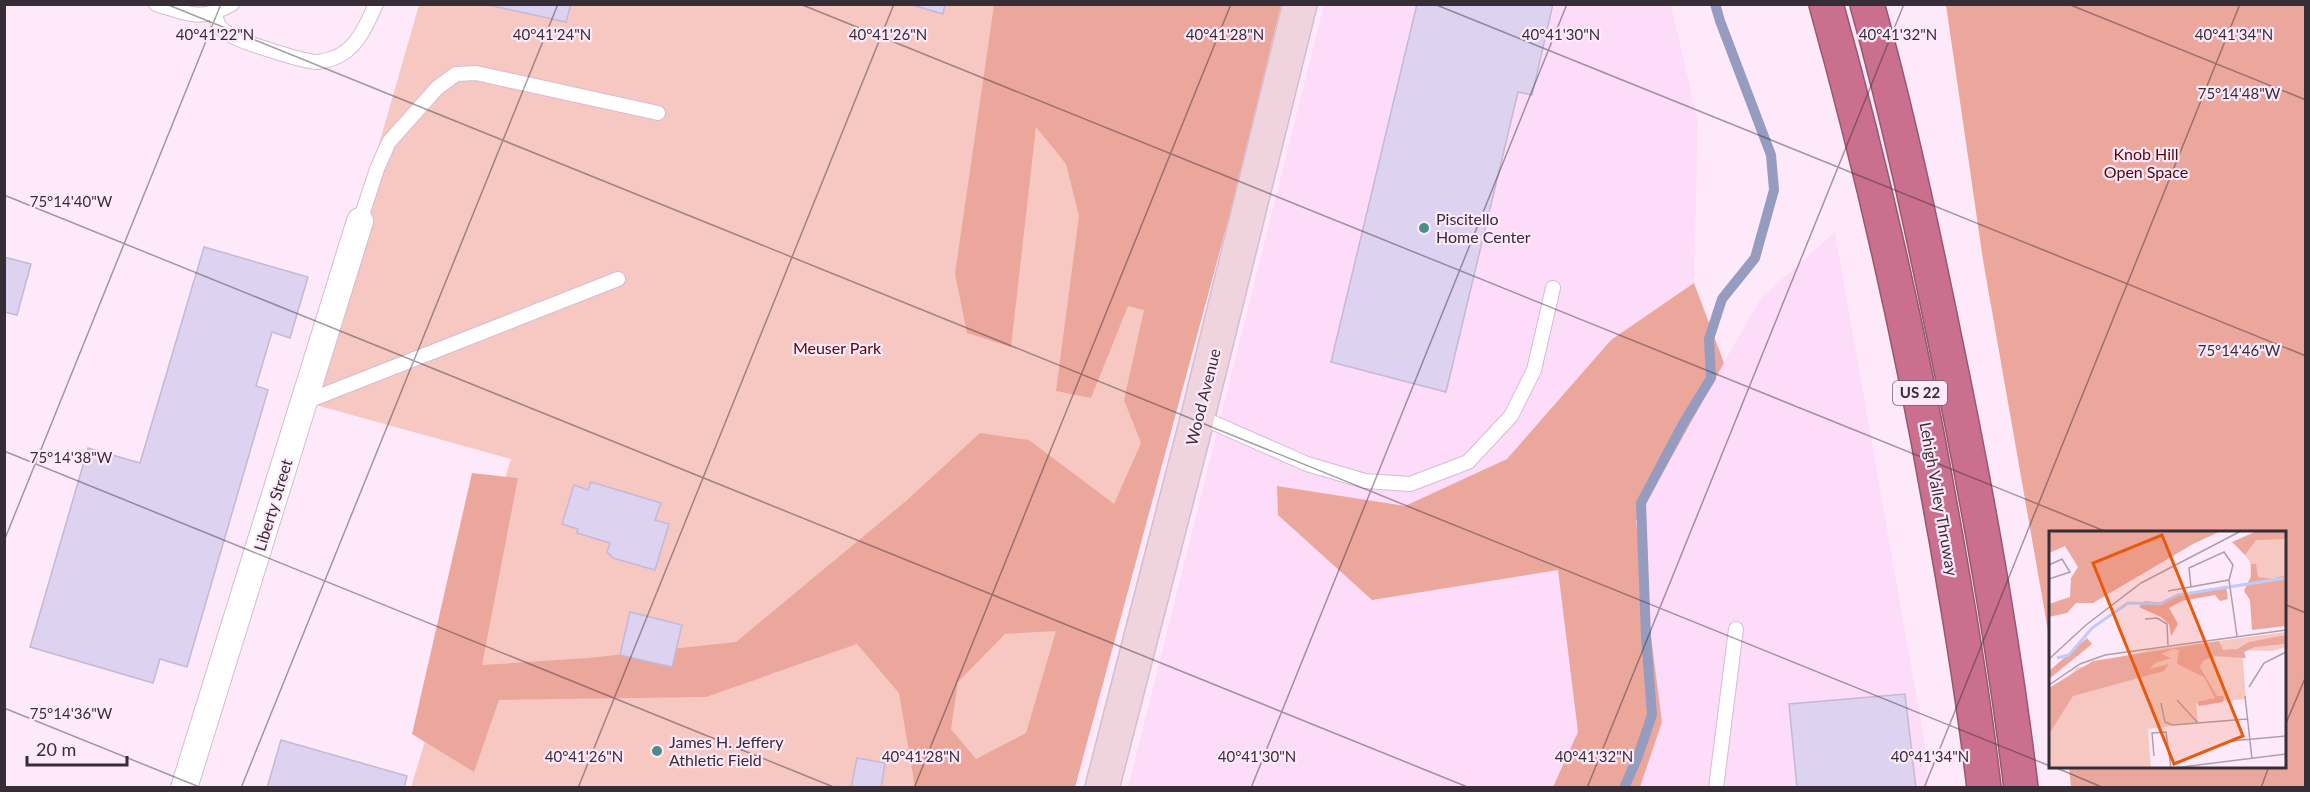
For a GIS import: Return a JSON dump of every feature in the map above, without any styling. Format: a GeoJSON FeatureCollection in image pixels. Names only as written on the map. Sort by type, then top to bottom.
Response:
{"type":"FeatureCollection","features":[{"type":"Feature","properties":{"kind":"highway","name":"Lehigh Valley Thruway"},"geometry":{"type":"LineString","coordinates":[[1826,4],[1880,212],[1920,393],[1953,577],[1984,788]]}},
{"type":"Feature","properties":{"kind":"highway","name":"US 22"},"geometry":{"type":"LineString","coordinates":[[1867,4],[1918,208],[1957,395],[1991,579],[2021,788]]}},
{"type":"Feature","properties":{"kind":"main road","name":"Wood Avenue"},"geometry":{"type":"LineString","coordinates":[[1102,788],[1198,416],[1300,4]]}},
{"type":"Feature","properties":{"kind":"street","name":"Liberty Street"},"geometry":{"type":"LineString","coordinates":[[184,788],[360,221]]}},
{"type":"Feature","properties":{"kind":"lane"},"geometry":{"type":"LineString","coordinates":[[156,4],[194,15],[215,14],[232,4]]}},
{"type":"Feature","properties":{"kind":"lane"},"geometry":{"type":"LineString","coordinates":[[215,14],[218,26],[229,35],[303,60],[319,62],[336,57],[353,46],[366,27],[376,4]]}},
{"type":"Feature","properties":{"kind":"lane"},"geometry":{"type":"LineString","coordinates":[[360,221],[377,169],[389,142],[437,88],[456,74],[476,73],[658,113]]}},
{"type":"Feature","properties":{"kind":"lane"},"geometry":{"type":"LineString","coordinates":[[305,402],[618,279]]}},
{"type":"Feature","properties":{"kind":"lane"},"geometry":{"type":"LineString","coordinates":[[1198,416],[1307,464],[1365,481],[1410,484],[1468,462],[1511,416],[1534,370],[1553,288]]}},
{"type":"Feature","properties":{"kind":"lane"},"geometry":{"type":"LineString","coordinates":[[1716,788],[1736,629]]}},
{"type":"Feature","properties":{"kind":"shaded area"},"geometry":{"type":"Polygon","coordinates":[[[1324,5],[1671,5],[1698,122],[1694,283],[1724,362],[1762,297],[1835,232],[1925,745],[1928,787],[1128,788],[1324,5]]]}},
{"type":"Feature","properties":{"kind":"green space","name":"Meuser Park"},"geometry":{"type":"Polygon","coordinates":[[[419,5],[1281,5],[1230,213],[1075,787],[411,787],[511,459],[305,402],[419,5]]]}},
{"type":"Feature","properties":{"kind":"green space"},"geometry":{"type":"Polygon","coordinates":[[[994,5],[1281,5],[1230,213],[1075,787],[915,787],[899,693],[857,644],[706,697],[499,700],[474,772],[412,734],[472,473],[518,478],[482,665],[588,658],[736,642],[906,501],[980,433],[1029,440],[1114,504],[1141,443],[1124,400],[1144,310],[1128,306],[1091,398],[1056,391],[1079,216],[1066,164],[1036,127],[1011,347],[967,333],[955,274],[994,5]],[[1056,631],[1005,634],[958,682],[951,729],[976,759],[1026,733],[1056,631]]]}},
{"type":"Feature","properties":{"kind":"green space","name":"Knob Hill Open Space"},"geometry":{"type":"Polygon","coordinates":[[[1946,5],[2305,5],[2305,787],[2071,787],[2069,768],[2286,768],[2286,531],[2049,531],[2049,636],[1983,260],[1946,5]]]}},
{"type":"Feature","properties":{"kind":"green space"},"geometry":{"type":"Polygon","coordinates":[[[1694,283],[1724,363],[1636,521],[1662,722],[1640,787],[1553,787],[1578,732],[1558,570],[1372,600],[1278,515],[1277,486],[1405,506],[1507,459],[1611,340],[1694,283]]]}},
{"type":"Feature","properties":{"kind":"building"},"geometry":{"type":"Polygon","coordinates":[[[484,4],[571,4],[566,22],[484,4]]]}},
{"type":"Feature","properties":{"kind":"building"},"geometry":{"type":"Polygon","coordinates":[[[909,4],[945,4],[943,14],[909,4]]]}},
{"type":"Feature","properties":{"kind":"building","name":"Piscitello Home Center"},"geometry":{"type":"Polygon","coordinates":[[[1417,4],[1553,4],[1532,95],[1518,92],[1446,392],[1331,362],[1417,4]]]}},
{"type":"Feature","properties":{"kind":"building"},"geometry":{"type":"Polygon","coordinates":[[[204,247],[308,277],[290,338],[272,332],[256,386],[268,390],[187,667],[160,659],[153,683],[30,647],[88,448],[140,463],[204,247]]]}},
{"type":"Feature","properties":{"kind":"building"},"geometry":{"type":"Polygon","coordinates":[[[4,257],[31,264],[17,315],[4,312],[4,257]]]}},
{"type":"Feature","properties":{"kind":"building"},"geometry":{"type":"Polygon","coordinates":[[[591,482],[661,503],[655,520],[669,524],[655,570],[613,558],[607,552],[610,543],[577,533],[578,529],[562,524],[574,485],[588,490],[591,482]]]}},
{"type":"Feature","properties":{"kind":"building"},"geometry":{"type":"Polygon","coordinates":[[[630,612],[682,625],[672,667],[620,655],[630,612]]]}},
{"type":"Feature","properties":{"kind":"building"},"geometry":{"type":"Polygon","coordinates":[[[1905,694],[1916,788],[1797,788],[1789,704],[1905,694]]]}},
{"type":"Feature","properties":{"kind":"building"},"geometry":{"type":"Polygon","coordinates":[[[281,740],[407,776],[404,788],[267,788],[281,740]]]}},
{"type":"Feature","properties":{"kind":"building"},"geometry":{"type":"Polygon","coordinates":[[[857,758],[885,763],[881,788],[851,788],[857,758]]]}},
{"type":"Feature","properties":{"kind":"waterway"},"geometry":{"type":"LineString","coordinates":[[1624,788],[1652,715],[1646,637],[1641,503],[1684,422],[1711,378],[1709,339],[1722,299],[1755,258],[1774,190],[1771,155],[1715,4]]}},
{"type":"Feature","properties":{"kind":"place","name":"Piscitello Home Center"},"geometry":{"type":"Point","coordinates":[1424,228]}},
{"type":"Feature","properties":{"kind":"place","name":"James H. Jeffery Athletic Field"},"geometry":{"type":"Point","coordinates":[657,751]}}]}
